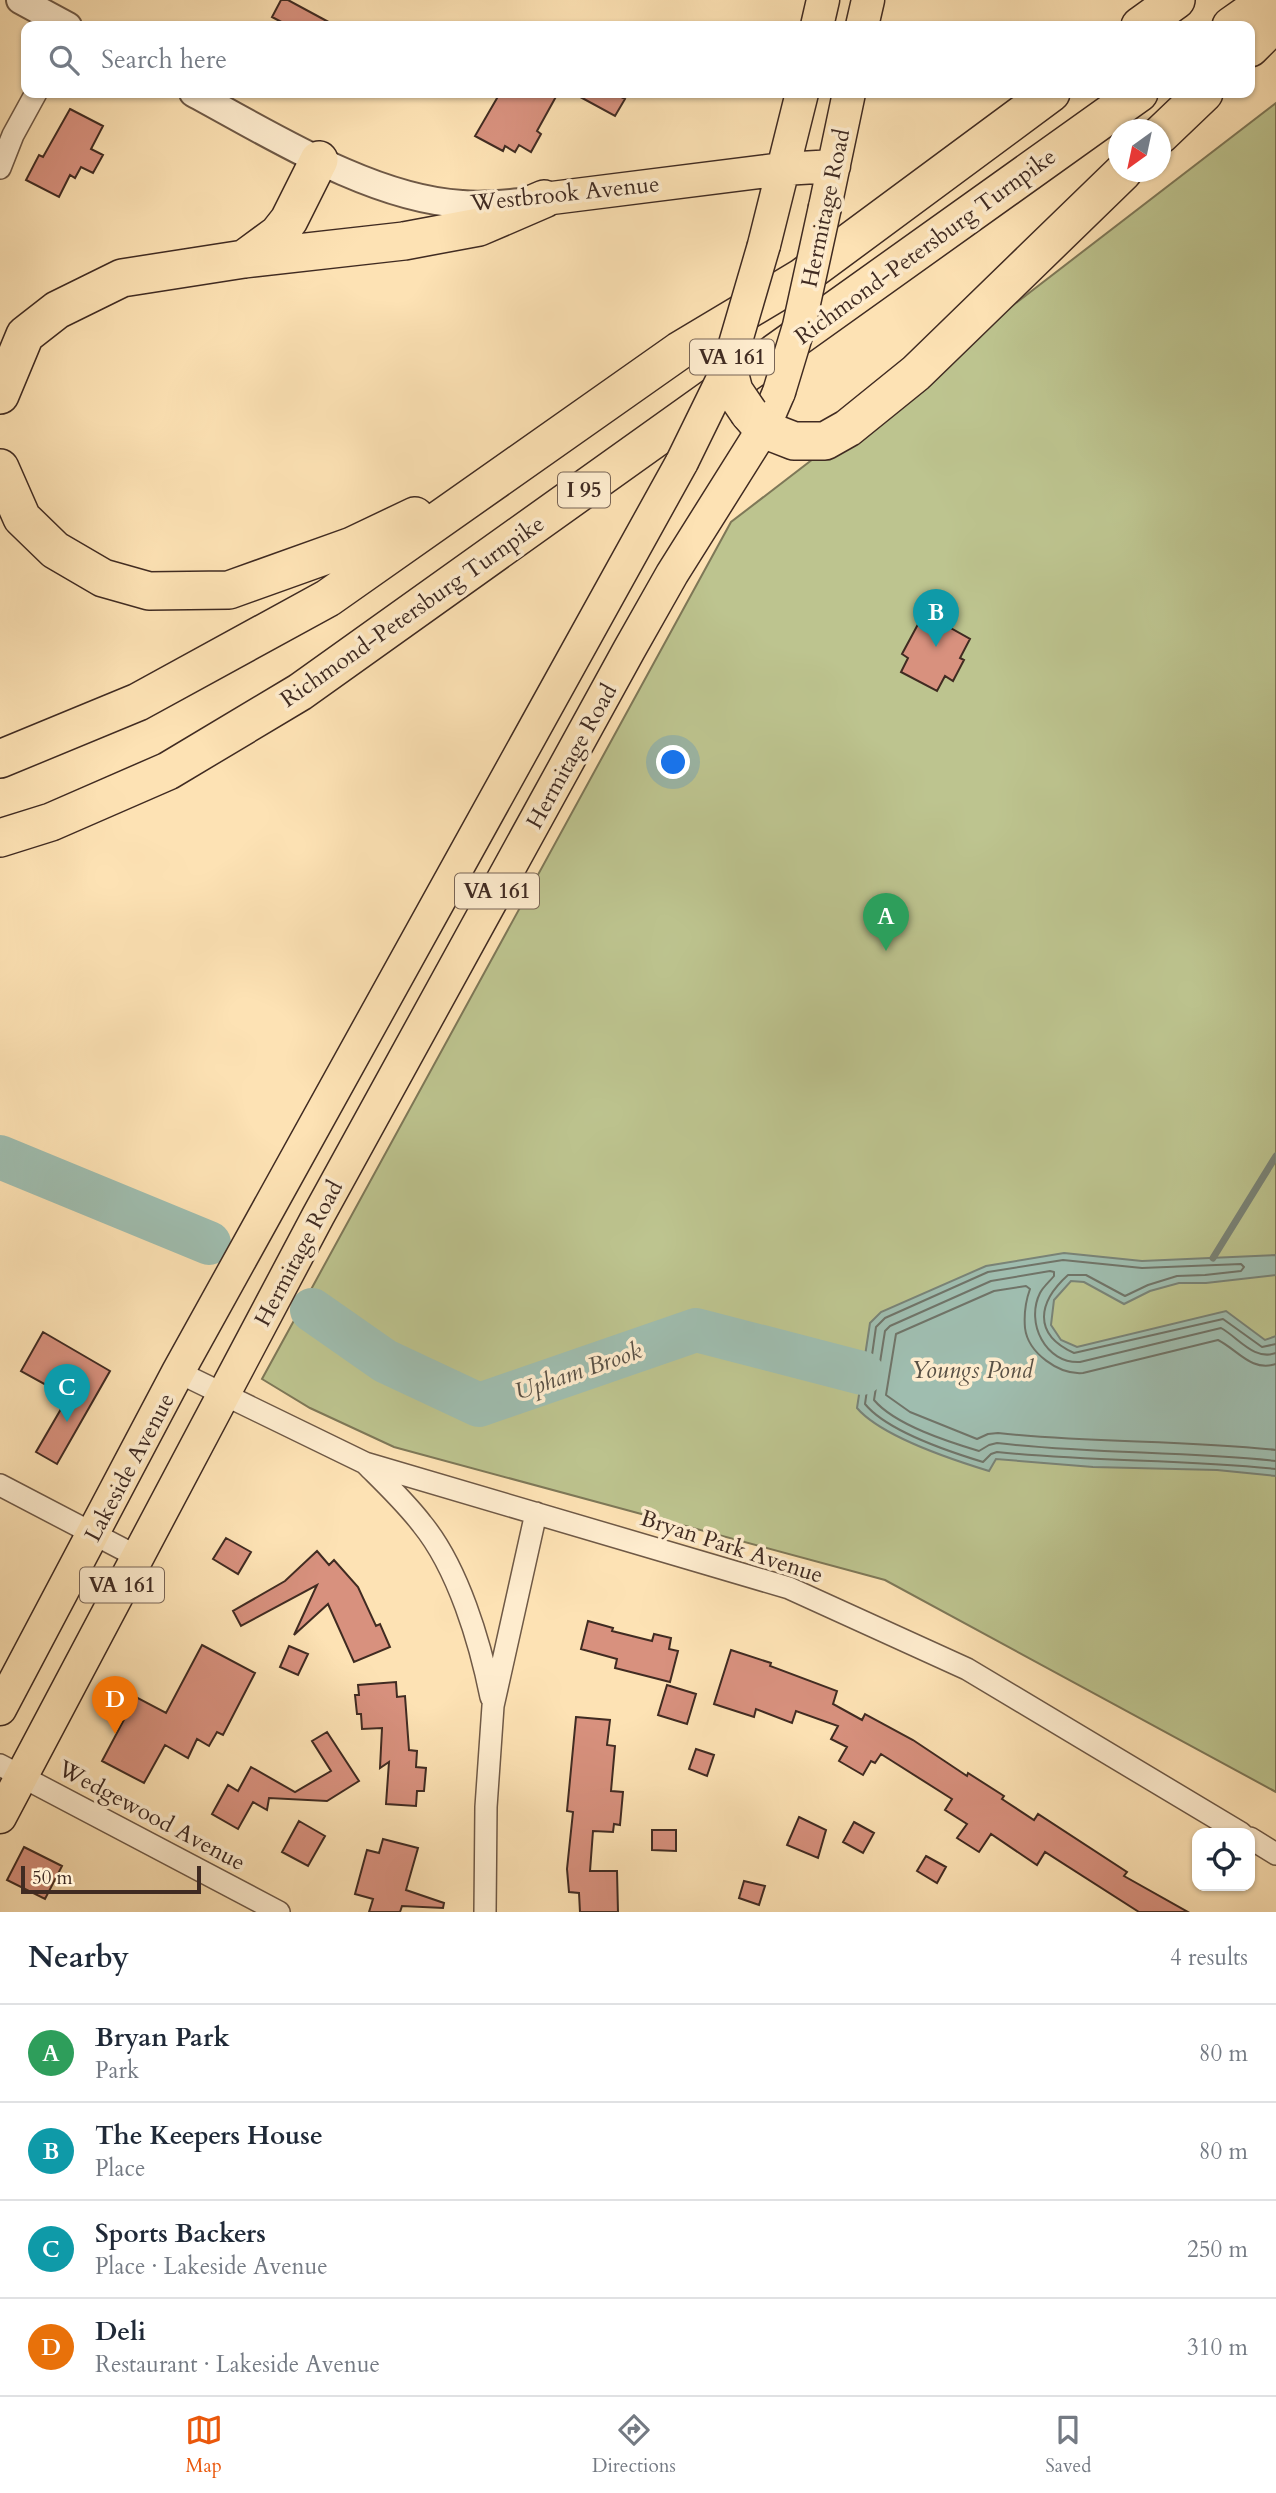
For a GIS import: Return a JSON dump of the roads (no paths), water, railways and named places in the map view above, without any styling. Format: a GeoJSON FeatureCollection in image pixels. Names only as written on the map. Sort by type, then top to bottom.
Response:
{"type":"FeatureCollection","features":[{"type":"Feature","properties":{"kind":"highway"},"geometry":{"type":"LineString","coordinates":[[1147,21],[1176,0]]}},
{"type":"Feature","properties":{"kind":"highway"},"geometry":{"type":"LineString","coordinates":[[1238,21],[1268,0]]}},
{"type":"Feature","properties":{"kind":"highway"},"geometry":{"type":"LineString","coordinates":[[1255,43],[1276,22]]}},
{"type":"Feature","properties":{"kind":"highway","name":"Richmond-Petersburg Turnpike"},"geometry":{"type":"LineString","coordinates":[[0,759],[138,702],[328,598],[679,351],[801,278],[1044,98]]}},
{"type":"Feature","properties":{"kind":"highway","name":"Richmond-Petersburg Turnpike"},"geometry":{"type":"LineString","coordinates":[[0,838],[51,822],[169,771],[300,692],[1132,98]]}},
{"type":"Feature","properties":{"kind":"highway"},"geometry":{"type":"LineString","coordinates":[[1171,125],[1199,98]]}},
{"type":"Feature","properties":{"kind":"highway"},"geometry":{"type":"LineString","coordinates":[[244,259],[278,234],[289,220],[319,160]]}},
{"type":"Feature","properties":{"kind":"highway"},"geometry":{"type":"LineString","coordinates":[[728,368],[734,391],[756,421],[794,441],[825,440],[858,421],[916,373],[1113,182]]}},
{"type":"Feature","properties":{"kind":"highway"},"geometry":{"type":"LineString","coordinates":[[0,395],[25,335],[57,310],[122,278],[244,259],[404,240],[479,227],[544,199]]}},
{"type":"Feature","properties":{"kind":"highway"},"geometry":{"type":"LineString","coordinates":[[0,468],[22,518],[55,550],[103,578],[149,591],[229,590],[352,546],[542,448]]}},
{"type":"Feature","properties":{"kind":"main road"},"geometry":{"type":"LineString","coordinates":[[818,21],[823,0]]}},
{"type":"Feature","properties":{"kind":"main road"},"geometry":{"type":"LineString","coordinates":[[863,21],[868,0]]}},
{"type":"Feature","properties":{"kind":"main road","name":"Hermitage Road"},"geometry":{"type":"LineString","coordinates":[[178,1372],[682,462],[728,368],[764,245],[801,98]]}},
{"type":"Feature","properties":{"kind":"main road","name":"Hermitage Road"},"geometry":{"type":"LineString","coordinates":[[222,1394],[756,421],[779,392],[799,326],[848,98]]}},
{"type":"Feature","properties":{"kind":"main road","name":"Westbrook Avenue"},"geometry":{"type":"LineString","coordinates":[[544,199],[783,169],[834,166]]}},
{"type":"Feature","properties":{"kind":"main road","name":"Lakeside Avenue"},"geometry":{"type":"LineString","coordinates":[[0,1709],[178,1372]]}},
{"type":"Feature","properties":{"kind":"main road","name":"VA 161"},"geometry":{"type":"LineString","coordinates":[[0,1818],[11,1770],[136,1556],[222,1394]]}},
{"type":"Feature","properties":{"kind":"street"},"geometry":{"type":"LineString","coordinates":[[20,0],[59,21]]}},
{"type":"Feature","properties":{"kind":"street"},"geometry":{"type":"LineString","coordinates":[[0,168],[13,135],[33,98]]}},
{"type":"Feature","properties":{"kind":"street","name":"Westbrook Avenue"},"geometry":{"type":"LineString","coordinates":[[202,98],[319,160],[390,188],[460,204],[493,205],[544,199]]}},
{"type":"Feature","properties":{"kind":"street","name":"Bryan Park Avenue"},"geometry":{"type":"LineString","coordinates":[[178,1372],[365,1463],[801,1593],[967,1669],[1233,1828]]}},
{"type":"Feature","properties":{"kind":"street"},"geometry":{"type":"LineString","coordinates":[[365,1463],[424,1526],[441,1554],[474,1628],[493,1706]]}},
{"type":"Feature","properties":{"kind":"street"},"geometry":{"type":"LineString","coordinates":[[0,1485],[136,1556]]}},
{"type":"Feature","properties":{"kind":"street"},"geometry":{"type":"LineString","coordinates":[[485,1912],[486,1807],[493,1706],[536,1513]]}},
{"type":"Feature","properties":{"kind":"street","name":"Wedgewood Avenue"},"geometry":{"type":"LineString","coordinates":[[11,1770],[279,1912]]}},
{"type":"Feature","properties":{"kind":"street"},"geometry":{"type":"LineString","coordinates":[[1255,1841],[1276,1854]]}},
{"type":"Feature","properties":{"kind":"water","name":"Youngs Pond"},"geometry":{"type":"Polygon","coordinates":[[[1064,1253],[1142,1261],[1276,1255],[1276,1275],[1206,1283],[1179,1283],[1150,1291],[1124,1304],[1084,1282],[1071,1281],[1054,1300],[1051,1325],[1061,1340],[1077,1347],[1226,1311],[1265,1340],[1276,1336],[1276,1476],[1217,1470],[1093,1467],[996,1459],[989,1471],[938,1454],[900,1437],[868,1418],[857,1408],[870,1323],[881,1312],[986,1266],[1064,1253]]]}},
{"type":"Feature","properties":{"kind":"waterway"},"geometry":{"type":"LineString","coordinates":[[1213,1258],[1276,1156]]}},
{"type":"Feature","properties":{"kind":"waterway","name":"Upham Brook"},"geometry":{"type":"LineString","coordinates":[[0,1157],[209,1243]]}},
{"type":"Feature","properties":{"kind":"waterway","name":"Upham Brook"},"geometry":{"type":"LineString","coordinates":[[312,1310],[385,1361],[479,1405],[696,1330],[862,1373]]}},
{"type":"Feature","properties":{"kind":"place","name":"The Keepers House"},"geometry":{"type":"Point","coordinates":[936,647]}},
{"type":"Feature","properties":{"kind":"place","name":"Bryan Park"},"geometry":{"type":"Point","coordinates":[886,951]}},
{"type":"Feature","properties":{"kind":"place","name":"Sports Backers"},"geometry":{"type":"Point","coordinates":[67,1422]}},
{"type":"Feature","properties":{"kind":"place","name":"Deli"},"geometry":{"type":"Point","coordinates":[115,1734]}}]}
